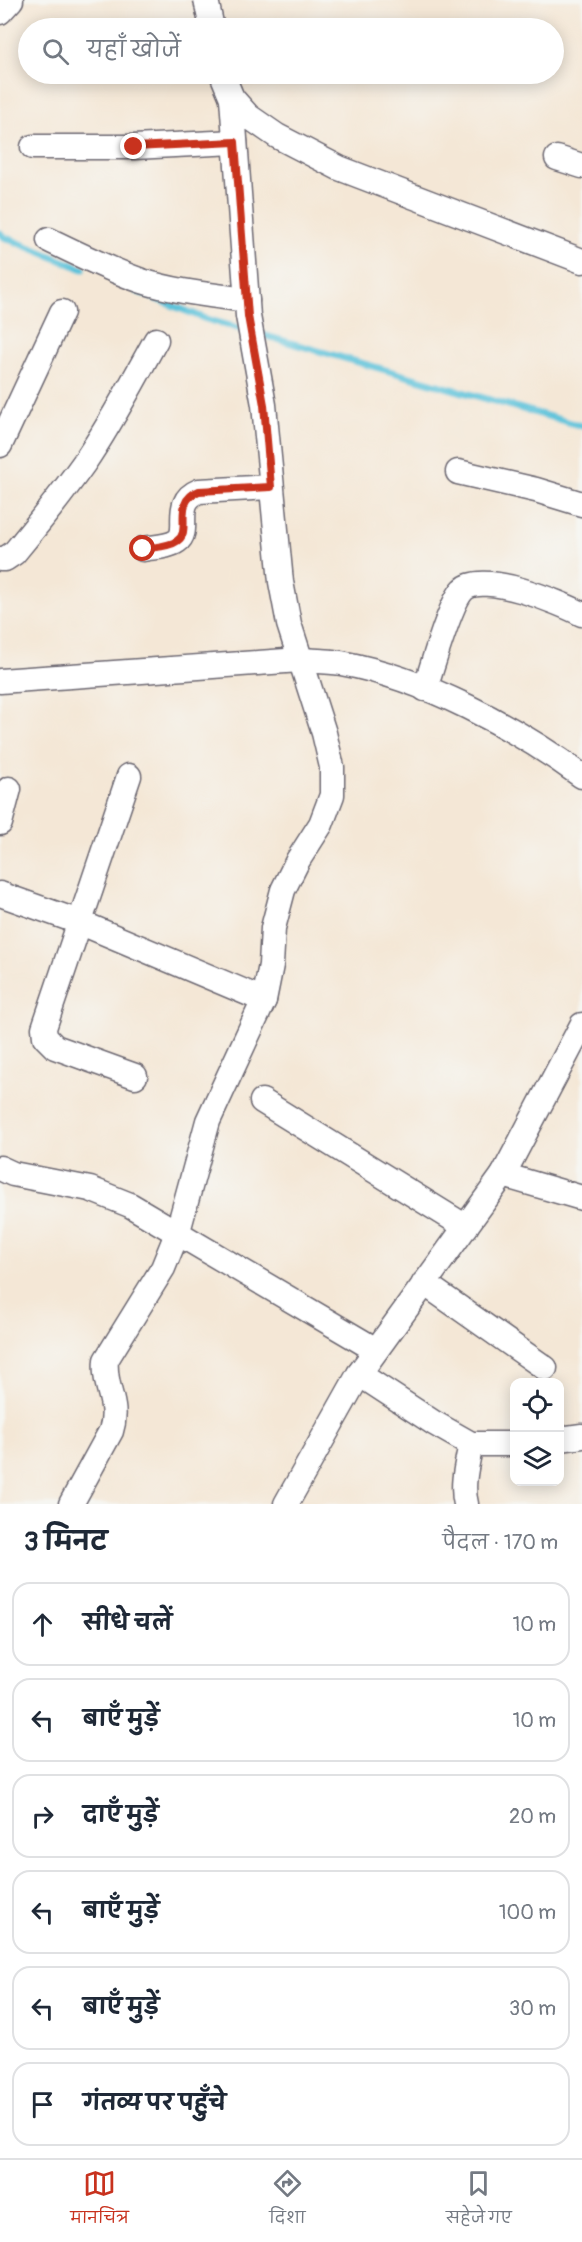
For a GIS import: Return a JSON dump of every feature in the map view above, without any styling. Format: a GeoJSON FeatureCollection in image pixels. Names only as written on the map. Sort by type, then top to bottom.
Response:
{"type":"FeatureCollection","features":[{"type":"Feature","properties":{"kind":"street"},"geometry":{"type":"LineString","coordinates":[[0,12],[11,0]]}},
{"type":"Feature","properties":{"kind":"street"},"geometry":{"type":"LineString","coordinates":[[206,0],[210,18]]}},
{"type":"Feature","properties":{"kind":"street"},"geometry":{"type":"LineString","coordinates":[[71,1504],[111,1431],[115,1418],[105,1373],[111,1351],[163,1268],[178,1232],[208,1121],[264,1000],[271,964],[273,928],[283,890],[298,860],[321,824],[332,795],[332,767],[324,733],[289,624],[281,582],[264,405],[247,308],[232,98],[226,84]]}},
{"type":"Feature","properties":{"kind":"street"},"geometry":{"type":"LineString","coordinates":[[232,98],[248,116],[277,136],[339,168],[582,261]]}},
{"type":"Feature","properties":{"kind":"street"},"geometry":{"type":"LineString","coordinates":[[33,147],[134,147],[235,142]]}},
{"type":"Feature","properties":{"kind":"street"},"geometry":{"type":"LineString","coordinates":[[557,158],[582,166]]}},
{"type":"Feature","properties":{"kind":"street"},"geometry":{"type":"LineString","coordinates":[[49,240],[93,262],[143,281],[247,308]]}},
{"type":"Feature","properties":{"kind":"street"},"geometry":{"type":"LineString","coordinates":[[0,445],[62,312]]}},
{"type":"Feature","properties":{"kind":"street"},"geometry":{"type":"LineString","coordinates":[[0,559],[5,559],[14,553],[55,503],[85,461],[116,413],[156,340]]}},
{"type":"Feature","properties":{"kind":"street"},"geometry":{"type":"LineString","coordinates":[[458,472],[536,490],[582,504]]}},
{"type":"Feature","properties":{"kind":"street"},"geometry":{"type":"LineString","coordinates":[[143,549],[179,540],[182,534],[183,510],[190,494],[199,491],[271,487]]}},
{"type":"Feature","properties":{"kind":"street"},"geometry":{"type":"LineString","coordinates":[[425,689],[455,603],[464,588],[476,583],[489,583],[534,595],[582,614]]}},
{"type":"Feature","properties":{"kind":"street"},"geometry":{"type":"LineString","coordinates":[[0,681],[300,660],[340,663],[379,672],[425,689],[506,727],[546,750],[582,776]]}},
{"type":"Feature","properties":{"kind":"street"},"geometry":{"type":"LineString","coordinates":[[129,776],[44,1028],[45,1037],[55,1047],[135,1076]]}},
{"type":"Feature","properties":{"kind":"street"},"geometry":{"type":"LineString","coordinates":[[0,823],[9,789]]}},
{"type":"Feature","properties":{"kind":"street"},"geometry":{"type":"LineString","coordinates":[[0,894],[79,922],[264,1000]]}},
{"type":"Feature","properties":{"kind":"street"},"geometry":{"type":"LineString","coordinates":[[286,1504],[359,1374],[503,1175],[582,1025]]}},
{"type":"Feature","properties":{"kind":"street"},"geometry":{"type":"LineString","coordinates":[[262,1101],[466,1227]]}},
{"type":"Feature","properties":{"kind":"street"},"geometry":{"type":"LineString","coordinates":[[503,1175],[582,1198]]}},
{"type":"Feature","properties":{"kind":"street"},"geometry":{"type":"LineString","coordinates":[[4,1176],[90,1189],[130,1204],[376,1350]]}},
{"type":"Feature","properties":{"kind":"street"},"geometry":{"type":"LineString","coordinates":[[424,1283],[545,1368]]}},
{"type":"Feature","properties":{"kind":"street"},"geometry":{"type":"LineString","coordinates":[[359,1374],[434,1423],[471,1444],[510,1444]]}},
{"type":"Feature","properties":{"kind":"street"},"geometry":{"type":"LineString","coordinates":[[564,1438],[582,1436]]}},
{"type":"Feature","properties":{"kind":"street"},"geometry":{"type":"LineString","coordinates":[[466,1504],[464,1479],[471,1444]]}},
{"type":"Feature","properties":{"kind":"waterway"},"geometry":{"type":"LineString","coordinates":[[0,233],[4,237],[83,269]]}},
{"type":"Feature","properties":{"kind":"waterway"},"geometry":{"type":"LineString","coordinates":[[137,291],[206,319],[245,330]]}},
{"type":"Feature","properties":{"kind":"waterway"},"geometry":{"type":"LineString","coordinates":[[256,333],[582,426]]}},
{"type":"Feature","properties":{"kind":"route"},"geometry":{"type":"LineString","coordinates":[[134,147],[235,142],[248,316],[264,405],[271,487],[199,491],[190,494],[183,510],[182,534],[179,540],[143,549]]}}]}
